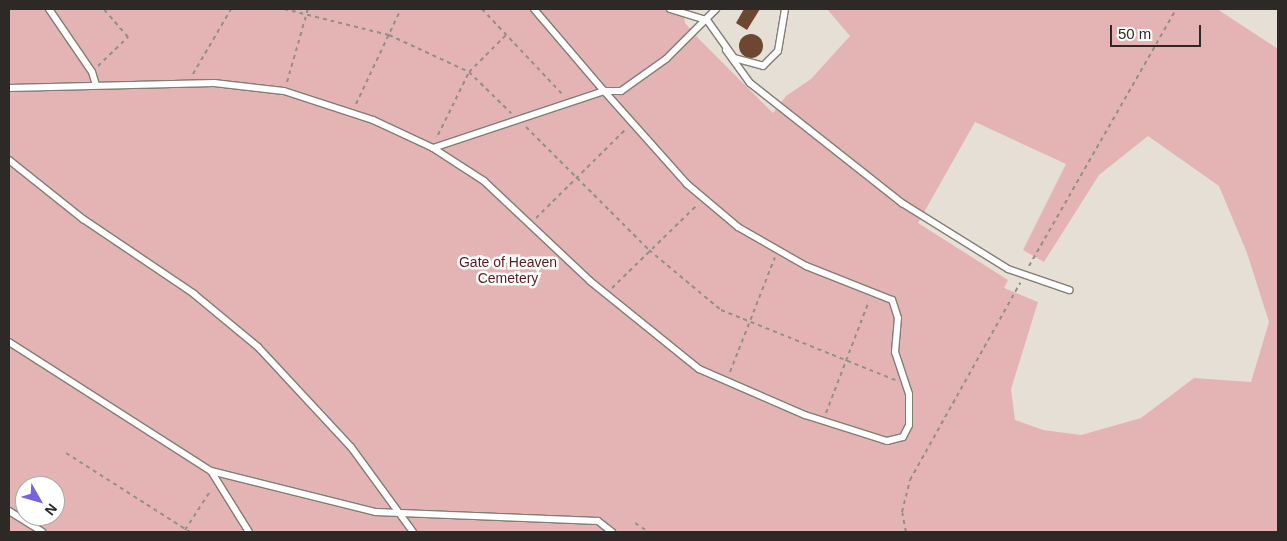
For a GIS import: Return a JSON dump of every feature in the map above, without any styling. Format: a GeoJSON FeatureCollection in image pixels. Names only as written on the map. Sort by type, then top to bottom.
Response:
{"type":"FeatureCollection","features":[{"type":"Feature","properties":{"kind":"lane"},"geometry":{"type":"LineString","coordinates":[[49,9],[92,72],[96,85]]}},
{"type":"Feature","properties":{"kind":"lane"},"geometry":{"type":"LineString","coordinates":[[9,88],[188,82],[284,91],[352,112],[432,148],[484,181],[606,294],[667,347],[726,382],[823,421],[896,440],[908,432],[907,385],[895,352],[897,310],[888,297],[777,250],[703,199],[634,121],[604,91],[534,9]]}},
{"type":"Feature","properties":{"kind":"lane"},"geometry":{"type":"LineString","coordinates":[[670,9],[707,20],[750,83],[902,203],[1023,277],[1069,290]]}},
{"type":"Feature","properties":{"kind":"lane"},"geometry":{"type":"LineString","coordinates":[[432,148],[604,91],[621,91],[666,59],[716,9]]}},
{"type":"Feature","properties":{"kind":"lane"},"geometry":{"type":"LineString","coordinates":[[726,50],[747,65],[770,62],[778,51],[785,9]]}},
{"type":"Feature","properties":{"kind":"lane"},"geometry":{"type":"LineString","coordinates":[[9,160],[83,219],[225,318],[315,406],[413,532]]}},
{"type":"Feature","properties":{"kind":"lane"},"geometry":{"type":"LineString","coordinates":[[9,342],[211,471],[357,508],[399,512],[598,521],[612,532]]}},
{"type":"Feature","properties":{"kind":"lane"},"geometry":{"type":"LineString","coordinates":[[211,471],[249,532]]}},
{"type":"Feature","properties":{"kind":"lane"},"geometry":{"type":"LineString","coordinates":[[9,511],[42,532]]}},
{"type":"Feature","properties":{"kind":"path"},"geometry":{"type":"LineString","coordinates":[[92,72],[128,37],[104,9]]}},
{"type":"Feature","properties":{"kind":"path"},"geometry":{"type":"LineString","coordinates":[[188,82],[231,9]]}},
{"type":"Feature","properties":{"kind":"path"},"geometry":{"type":"LineString","coordinates":[[284,9],[307,13],[389,35],[469,72],[649,250],[721,310],[907,385]]}},
{"type":"Feature","properties":{"kind":"path"},"geometry":{"type":"LineString","coordinates":[[284,91],[308,9]]}},
{"type":"Feature","properties":{"kind":"path"},"geometry":{"type":"LineString","coordinates":[[352,112],[400,9]]}},
{"type":"Feature","properties":{"kind":"path"},"geometry":{"type":"LineString","coordinates":[[482,9],[508,34],[569,103]]}},
{"type":"Feature","properties":{"kind":"path"},"geometry":{"type":"LineString","coordinates":[[432,148],[469,72],[508,34]]}},
{"type":"Feature","properties":{"kind":"path"},"geometry":{"type":"LineString","coordinates":[[530,223],[634,121]]}},
{"type":"Feature","properties":{"kind":"path"},"geometry":{"type":"LineString","coordinates":[[606,294],[703,199]]}},
{"type":"Feature","properties":{"kind":"path"},"geometry":{"type":"LineString","coordinates":[[726,382],[777,250]]}},
{"type":"Feature","properties":{"kind":"path"},"geometry":{"type":"LineString","coordinates":[[823,421],[873,292]]}},
{"type":"Feature","properties":{"kind":"path"},"geometry":{"type":"LineString","coordinates":[[66,454],[190,532]]}},
{"type":"Feature","properties":{"kind":"path"},"geometry":{"type":"LineString","coordinates":[[185,530],[217,480]]}},
{"type":"Feature","properties":{"kind":"path"},"geometry":{"type":"LineString","coordinates":[[635,523],[648,532]]}},
{"type":"Feature","properties":{"kind":"green space","name":"Gate of Heaven Cemetery"},"geometry":{"type":"Polygon","coordinates":[[[9,9],[683,9],[685,23],[773,113],[786,96],[811,79],[850,36],[827,9],[1217,9],[1278,49],[1278,532],[9,532],[9,9]],[[975,122],[918,223],[1008,280],[1004,288],[1038,302],[1011,389],[1015,420],[1043,430],[1081,435],[1141,418],[1194,378],[1251,382],[1269,322],[1247,253],[1219,186],[1148,136],[1099,175],[1044,262],[1023,250],[1066,164],[975,122]]]}},
{"type":"Feature","properties":{"kind":"building"},"geometry":{"type":"Polygon","coordinates":[[[744,9],[760,9],[747,30],[736,23],[744,9]]]}},
{"type":"Feature","properties":{"kind":"building"},"geometry":{"type":"Polygon","coordinates":[[[751,34],[760,37],[763,46],[760,55],[751,58],[742,55],[739,46],[742,37],[751,34]]]}}]}
